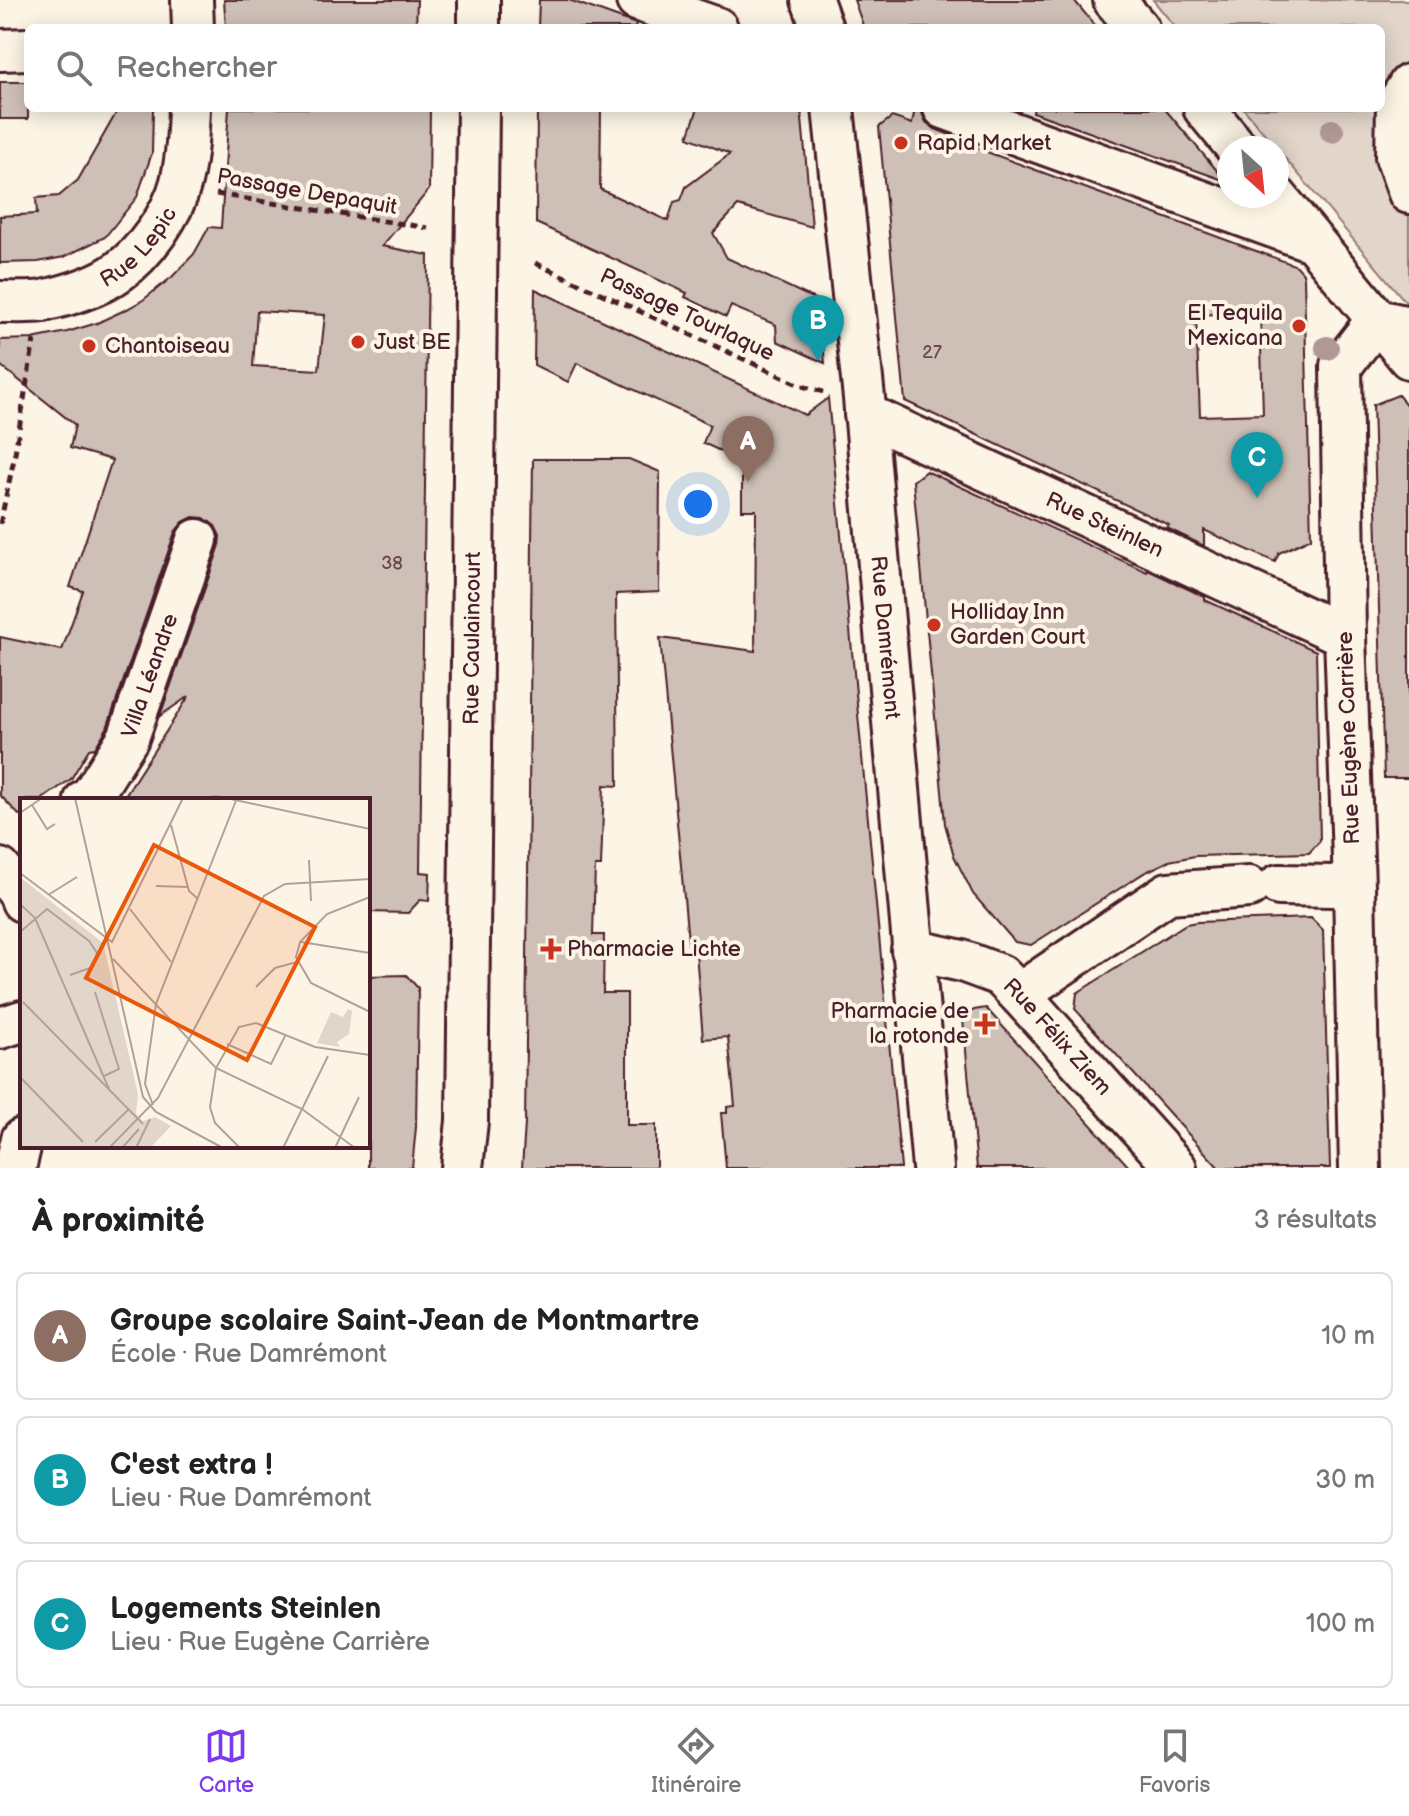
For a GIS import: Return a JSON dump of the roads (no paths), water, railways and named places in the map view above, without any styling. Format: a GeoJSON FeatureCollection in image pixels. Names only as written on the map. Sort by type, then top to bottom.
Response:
{"type":"FeatureCollection","features":[{"type":"Feature","properties":{"kind":"street"},"geometry":{"type":"LineString","coordinates":[[192,0],[193,24]]}},
{"type":"Feature","properties":{"kind":"street"},"geometry":{"type":"LineString","coordinates":[[479,0],[479,24]]}},
{"type":"Feature","properties":{"kind":"street"},"geometry":{"type":"LineString","coordinates":[[637,0],[706,24]]}},
{"type":"Feature","properties":{"kind":"street"},"geometry":{"type":"LineString","coordinates":[[812,0],[821,24]]}},
{"type":"Feature","properties":{"kind":"street"},"geometry":{"type":"LineString","coordinates":[[1114,0],[1135,24]]}},
{"type":"Feature","properties":{"kind":"street"},"geometry":{"type":"LineString","coordinates":[[0,50],[24,49]]}},
{"type":"Feature","properties":{"kind":"street"},"geometry":{"type":"LineString","coordinates":[[1409,85],[1397,105],[1396,157],[1409,193]]}},
{"type":"Feature","properties":{"kind":"street","name":"Rue Lepic"},"geometry":{"type":"LineString","coordinates":[[0,302],[40,302],[99,283],[120,271],[145,247],[162,224],[180,184],[187,151],[189,112]]}},
{"type":"Feature","properties":{"kind":"street","name":"Rue Caulaincourt"},"geometry":{"type":"LineString","coordinates":[[462,1168],[467,1121],[478,112]]}},
{"type":"Feature","properties":{"kind":"street","name":"Rue Damrémont"},"geometry":{"type":"LineString","coordinates":[[833,112],[865,414],[933,1168]]}},
{"type":"Feature","properties":{"kind":"street"},"geometry":{"type":"LineString","coordinates":[[955,112],[1312,241]]}},
{"type":"Feature","properties":{"kind":"street"},"geometry":{"type":"LineString","coordinates":[[1207,112],[1227,136]]}},
{"type":"Feature","properties":{"kind":"street"},"geometry":{"type":"LineString","coordinates":[[1286,208],[1312,241],[1393,323],[1409,358]]}},
{"type":"Feature","properties":{"kind":"street","name":"Rue Eugène Carrière"},"geometry":{"type":"LineString","coordinates":[[1360,1168],[1341,366],[1393,323]]}},
{"type":"Feature","properties":{"kind":"street","name":"Rue Steinlen"},"geometry":{"type":"LineString","coordinates":[[865,414],[1345,636]]}},
{"type":"Feature","properties":{"kind":"street","name":"Villa Léandre"},"geometry":{"type":"LineString","coordinates":[[88,798],[128,738],[197,540]]}},
{"type":"Feature","properties":{"kind":"street"},"geometry":{"type":"LineString","coordinates":[[0,863],[20,848]]}},
{"type":"Feature","properties":{"kind":"street"},"geometry":{"type":"LineString","coordinates":[[0,869],[20,896]]}},
{"type":"Feature","properties":{"kind":"street"},"geometry":{"type":"LineString","coordinates":[[1019,994],[1168,893],[1264,886],[1334,886]]}},
{"type":"Feature","properties":{"kind":"street","name":"Rue Félix Ziem"},"geometry":{"type":"LineString","coordinates":[[912,950],[962,961],[1000,975],[1176,1168]]}},
{"type":"Feature","properties":{"kind":"street"},"geometry":{"type":"LineString","coordinates":[[0,1028],[20,1022]]}},
{"type":"Feature","properties":{"kind":"street"},"geometry":{"type":"LineString","coordinates":[[15,1168],[20,1147]]}},
{"type":"Feature","properties":{"kind":"place","name":"Rapid Market"},"geometry":{"type":"Point","coordinates":[901,143]}},
{"type":"Feature","properties":{"kind":"place","name":"El Tequila Mexicana"},"geometry":{"type":"Point","coordinates":[1299,326]}},
{"type":"Feature","properties":{"kind":"place","name":"Just BE"},"geometry":{"type":"Point","coordinates":[358,342]}},
{"type":"Feature","properties":{"kind":"place","name":"Chantoiseau"},"geometry":{"type":"Point","coordinates":[89,346]}},
{"type":"Feature","properties":{"kind":"place","name":"C'est extra !"},"geometry":{"type":"Point","coordinates":[818,361]}},
{"type":"Feature","properties":{"kind":"place","name":"Groupe scolaire Saint-Jean de Montmartre"},"geometry":{"type":"Point","coordinates":[748,482]}},
{"type":"Feature","properties":{"kind":"place","name":"Logements Steinlen"},"geometry":{"type":"Point","coordinates":[1257,498]}},
{"type":"Feature","properties":{"kind":"place","name":"Holliday Inn Garden Court"},"geometry":{"type":"Point","coordinates":[934,625]}},
{"type":"Feature","properties":{"kind":"place","name":"Pharmacie Lichte"},"geometry":{"type":"Point","coordinates":[551,949]}},
{"type":"Feature","properties":{"kind":"place","name":"Pharmacie de la rotonde"},"geometry":{"type":"Point","coordinates":[985,1024]}}]}
